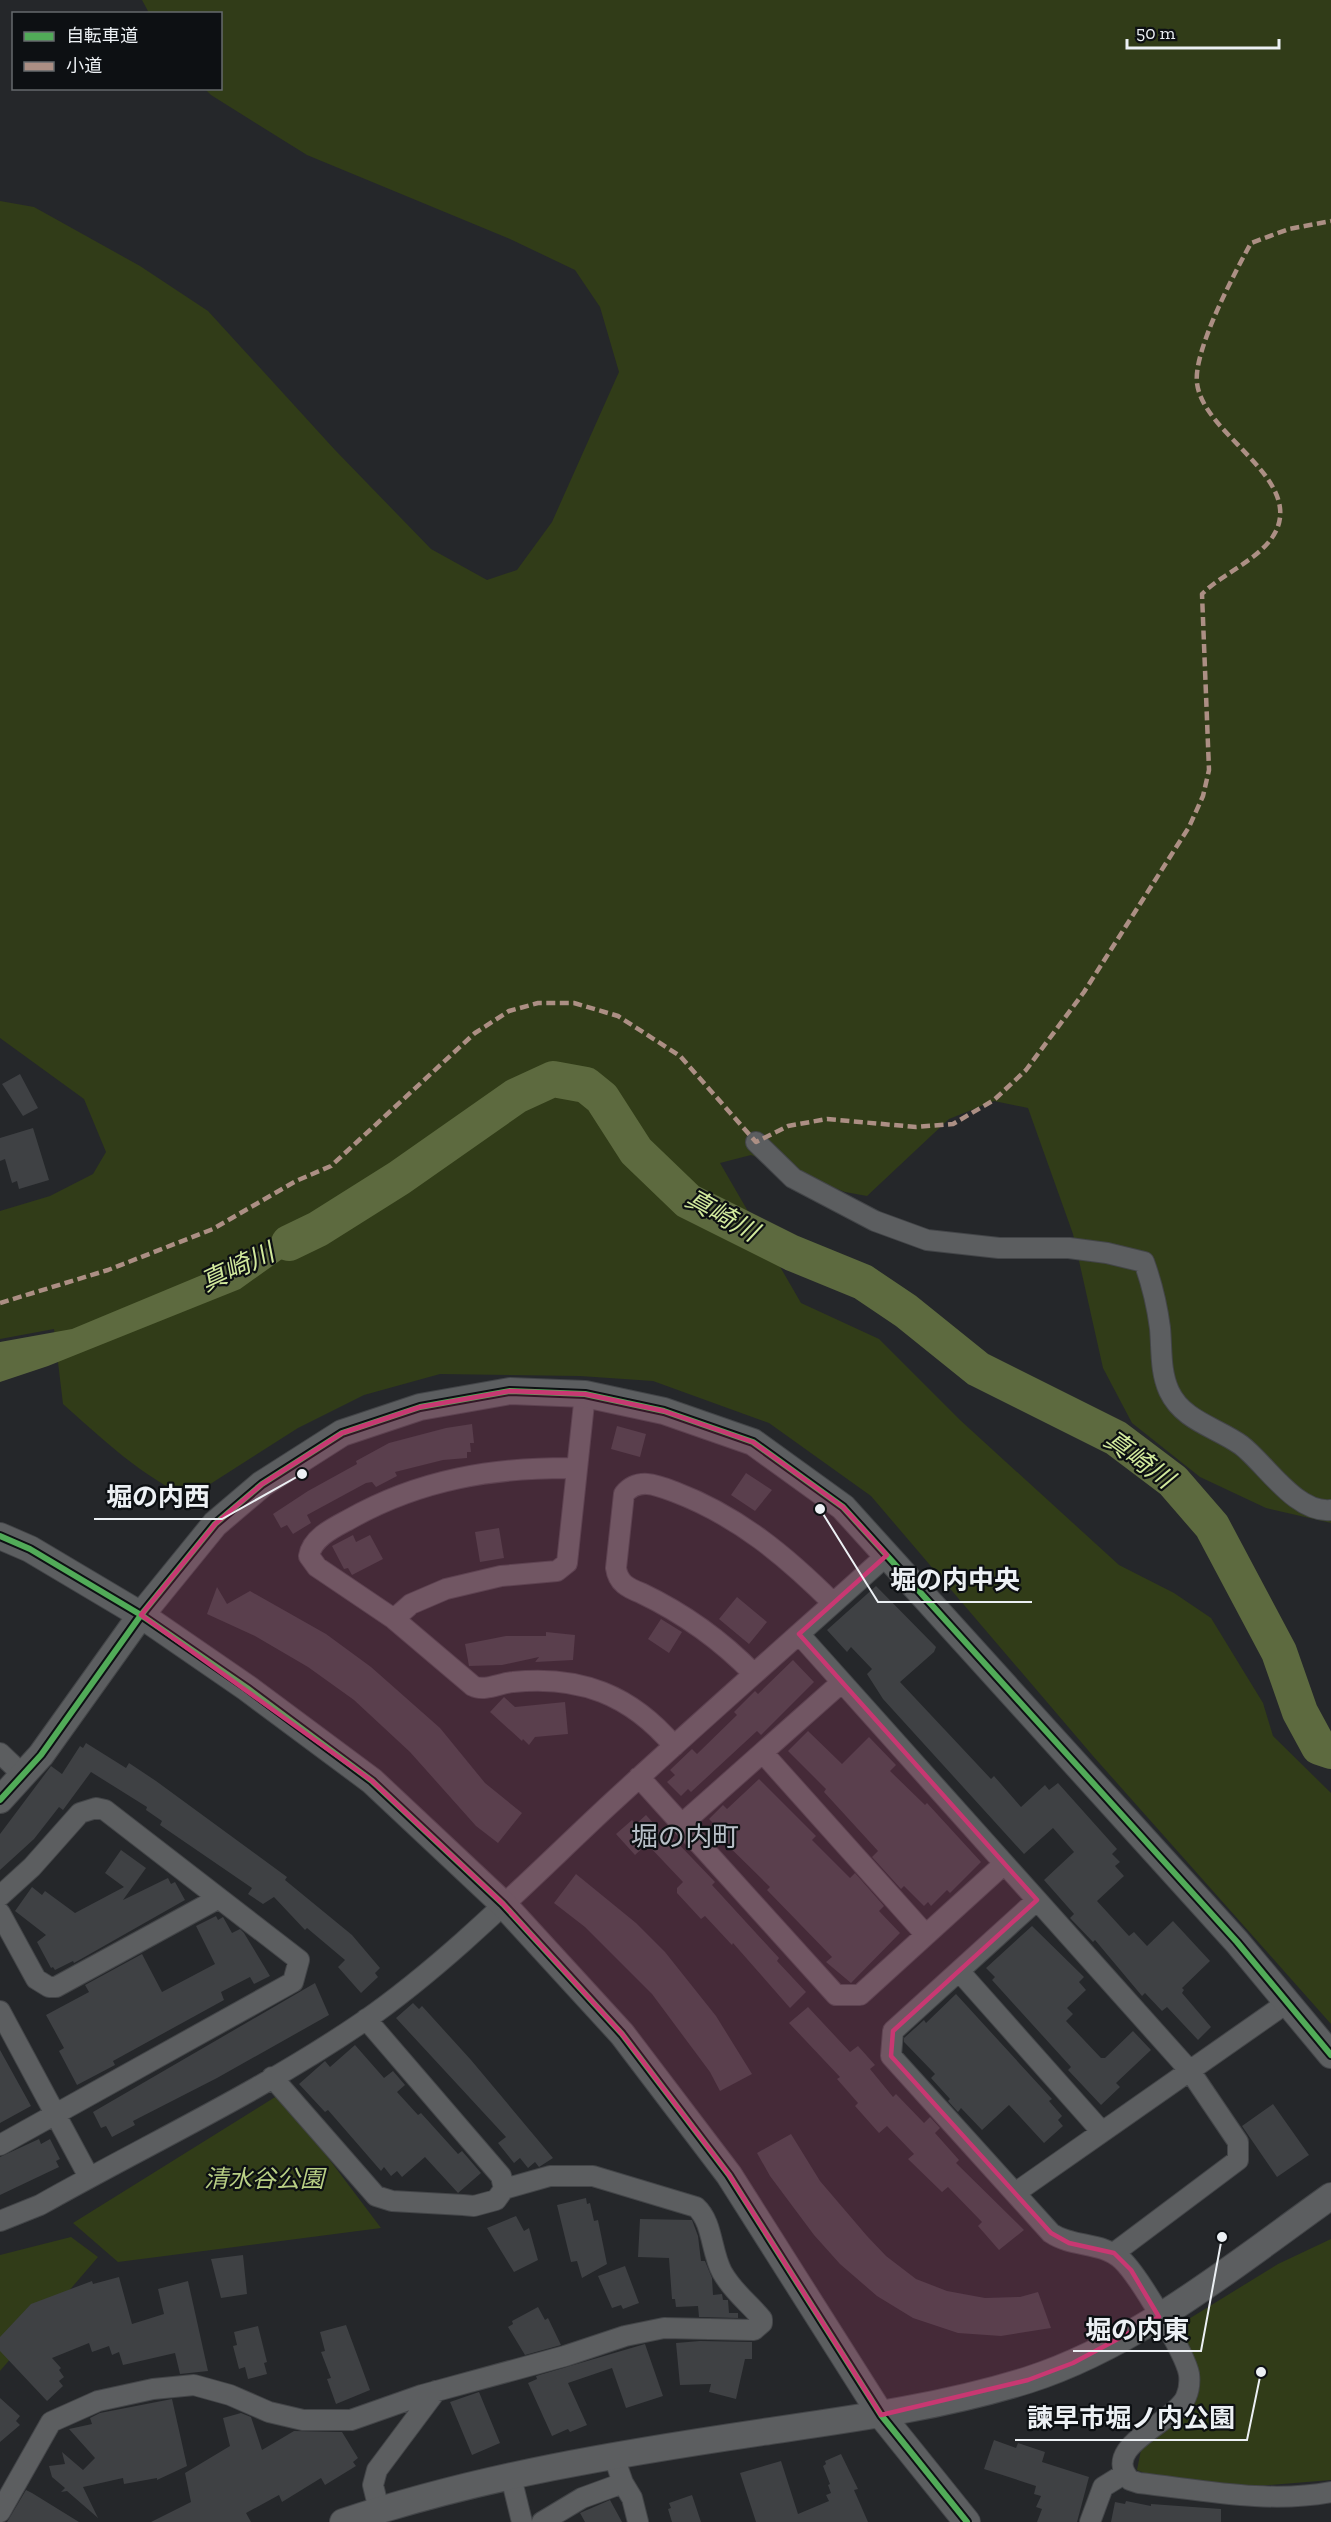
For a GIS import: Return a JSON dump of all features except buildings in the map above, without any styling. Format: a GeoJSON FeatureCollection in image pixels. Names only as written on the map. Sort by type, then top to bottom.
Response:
{"type":"FeatureCollection","features":[{"type":"Feature","properties":{"kind":"street"},"geometry":{"type":"LineString","coordinates":[[756,1142],[793,1178],[875,1221],[927,1240],[999,1248],[1069,1248],[1107,1252],[1143,1262],[1153,1287],[1162,1372],[1170,1393],[1185,1413],[1241,1445],[1284,1489],[1311,1505],[1331,1510]]}},
{"type":"Feature","properties":{"kind":"street"},"geometry":{"type":"LineString","coordinates":[[0,1800],[41,1755],[141,1615],[215,1524],[262,1484],[342,1433],[420,1407],[510,1391],[585,1394],[664,1411],[753,1442],[843,1507],[1237,1942],[1331,2055]]}},
{"type":"Feature","properties":{"kind":"street"},"geometry":{"type":"LineString","coordinates":[[394,1618],[411,1604],[446,1589],[483,1579],[549,1573],[563,1568],[567,1563],[585,1394]]}},
{"type":"Feature","properties":{"kind":"street"},"geometry":{"type":"LineString","coordinates":[[577,1468],[502,1469],[430,1484],[392,1497],[332,1528],[313,1544],[309,1556],[312,1563],[394,1618],[472,1686],[484,1688],[510,1682],[555,1680],[593,1688],[633,1706],[674,1746]]}},
{"type":"Feature","properties":{"kind":"street"},"geometry":{"type":"LineString","coordinates":[[754,1674],[714,1635],[693,1620],[629,1588],[620,1580],[616,1568],[624,1494],[629,1488],[642,1482],[700,1502],[734,1519],[795,1564],[833,1604]]}},
{"type":"Feature","properties":{"kind":"street"},"geometry":{"type":"LineString","coordinates":[[0,1536],[30,1550],[141,1615],[372,1781],[503,1904],[622,2034],[729,2175],[881,2415],[967,2522]]}},
{"type":"Feature","properties":{"kind":"street"},"geometry":{"type":"LineString","coordinates":[[0,2221],[40,2205],[273,2077],[366,2019],[410,1985],[503,1904],[639,1777],[887,1555]]}},
{"type":"Feature","properties":{"kind":"street"},"geometry":{"type":"LineString","coordinates":[[799,1634],[1190,2071],[1238,2142],[1238,2160],[1114,2253]]}},
{"type":"Feature","properties":{"kind":"street"},"geometry":{"type":"LineString","coordinates":[[682,1824],[842,1682]]}},
{"type":"Feature","properties":{"kind":"street"},"geometry":{"type":"LineString","coordinates":[[0,1753],[23,1774]]}},
{"type":"Feature","properties":{"kind":"street"},"geometry":{"type":"LineString","coordinates":[[762,1753],[926,1935]]}},
{"type":"Feature","properties":{"kind":"street"},"geometry":{"type":"LineString","coordinates":[[639,1777],[836,1995],[860,1995],[1004,1864]]}},
{"type":"Feature","properties":{"kind":"street"},"geometry":{"type":"LineString","coordinates":[[0,1896],[32,1867],[80,1813],[96,1808],[105,1810],[299,1960],[292,1982],[0,2145]]}},
{"type":"Feature","properties":{"kind":"street"},"geometry":{"type":"LineString","coordinates":[[0,1913],[36,1979],[49,1987],[56,1987],[219,1898]]}},
{"type":"Feature","properties":{"kind":"street"},"geometry":{"type":"LineString","coordinates":[[1037,1900],[893,2031],[891,2056],[1015,2193],[1060,2239],[1069,2243],[1092,2245],[1114,2253],[1131,2270],[1159,2316],[1186,2366],[1189,2385],[1182,2404],[1175,2412],[1131,2444],[1122,2458],[1124,2474],[1138,2484],[1260,2496],[1305,2497],[1331,2492]]}},
{"type":"Feature","properties":{"kind":"street"},"geometry":{"type":"LineString","coordinates":[[959,1971],[1102,2132]]}},
{"type":"Feature","properties":{"kind":"street"},"geometry":{"type":"LineString","coordinates":[[1015,2193],[1288,2002]]}},
{"type":"Feature","properties":{"kind":"street"},"geometry":{"type":"LineString","coordinates":[[0,2011],[89,2177]]}},
{"type":"Feature","properties":{"kind":"street"},"geometry":{"type":"LineString","coordinates":[[366,2019],[501,2176],[504,2189]]}},
{"type":"Feature","properties":{"kind":"street"},"geometry":{"type":"LineString","coordinates":[[0,2512],[51,2422],[98,2401],[153,2389],[194,2385],[230,2395],[269,2412],[303,2420],[351,2420],[436,2391],[565,2356],[626,2336],[664,2328],[754,2330],[762,2323],[762,2319],[744,2302],[723,2275],[717,2264],[705,2220],[696,2207],[593,2176],[571,2174],[550,2176],[504,2189],[496,2200],[474,2206],[384,2199],[370,2191],[273,2077]]}},
{"type":"Feature","properties":{"kind":"street"},"geometry":{"type":"LineString","coordinates":[[344,2522],[379,2510],[511,2477],[614,2457],[881,2415],[1029,2380],[1073,2363],[1159,2316],[1331,2196]]}},
{"type":"Feature","properties":{"kind":"street"},"geometry":{"type":"LineString","coordinates":[[379,2510],[373,2486],[377,2470],[436,2391]]}},
{"type":"Feature","properties":{"kind":"street"},"geometry":{"type":"LineString","coordinates":[[614,2457],[623,2484],[632,2498],[638,2522]]}},
{"type":"Feature","properties":{"kind":"street"},"geometry":{"type":"LineString","coordinates":[[1090,2522],[1103,2487],[1124,2474]]}},
{"type":"Feature","properties":{"kind":"street"},"geometry":{"type":"LineString","coordinates":[[511,2477],[522,2522]]}},
{"type":"Feature","properties":{"kind":"street"},"geometry":{"type":"LineString","coordinates":[[542,2522],[582,2499],[623,2484]]}},
{"type":"Feature","properties":{"kind":"highlighted area"},"geometry":{"type":"Polygon","coordinates":[[[510,1391],[585,1394],[664,1411],[753,1442],[843,1507],[887,1555],[799,1634],[1037,1900],[893,2031],[891,2056],[1051,2233],[1069,2243],[1114,2253],[1131,2270],[1159,2317],[1073,2363],[1028,2380],[881,2415],[729,2175],[622,2034],[503,1904],[372,1781],[141,1615],[215,1524],[262,1484],[342,1433],[420,1407],[510,1391]]]}},
{"type":"Feature","properties":{"kind":"green space"},"geometry":{"type":"Polygon","coordinates":[[[142,0],[1331,0],[1331,1523],[1266,1508],[1200,1477],[1132,1423],[1103,1368],[1073,1234],[1028,1108],[994,1101],[949,1119],[867,1196],[845,1192],[751,1155],[720,1163],[801,1303],[879,1339],[960,1420],[1119,1565],[1174,1593],[1211,1618],[1263,1703],[1273,1736],[1331,1793],[1331,2024],[1093,1756],[871,1496],[769,1423],[653,1381],[580,1376],[440,1374],[364,1395],[298,1428],[190,1497],[173,1490],[140,1469],[63,1404],[54,1329],[0,1339],[0,1211],[50,1196],[93,1174],[106,1152],[84,1099],[0,1038],[0,201],[34,207],[140,266],[208,311],[335,450],[431,549],[487,580],[517,570],[552,522],[619,372],[600,307],[575,270],[510,239],[307,155],[206,90],[222,90],[222,12],[148,12],[142,0]]]}},
{"type":"Feature","properties":{"kind":"green space","name":"清水谷公園"},"geometry":{"type":"Polygon","coordinates":[[[280,2094],[381,2228],[118,2262],[73,2223],[280,2094]]]}},
{"type":"Feature","properties":{"kind":"green space"},"geometry":{"type":"Polygon","coordinates":[[[71,2237],[98,2257],[0,2371],[0,2255],[71,2237]]]}},
{"type":"Feature","properties":{"kind":"green space"},"geometry":{"type":"Polygon","coordinates":[[[1331,2239],[1331,2480],[1244,2487],[1171,2484],[1137,2470],[1141,2450],[1186,2416],[1200,2387],[1181,2358],[1179,2325],[1278,2264],[1331,2239]]]}},
{"type":"Feature","properties":{"kind":"water"},"geometry":{"type":"Polygon","coordinates":[[[341,1217],[240,1289],[48,1366],[0,1382],[0,1342],[72,1329],[341,1217]]]}},
{"type":"Feature","properties":{"kind":"waterway","name":"真崎川"},"geometry":{"type":"LineString","coordinates":[[289,1243],[318,1229],[399,1178],[516,1096],[553,1079],[586,1085],[602,1098],[636,1151],[688,1201],[792,1253],[863,1282],[906,1311],[978,1369],[1116,1438],[1173,1481],[1212,1526],[1279,1652],[1300,1712],[1319,1747],[1331,1751]]}},
{"type":"Feature","properties":{"kind":"marked path"},"geometry":{"type":"LineString","coordinates":[[0,1303],[108,1270],[213,1229],[296,1181],[331,1166],[475,1033],[509,1011],[538,1003],[574,1003],[618,1016],[680,1056],[756,1142],[788,1126],[827,1119],[916,1127],[953,1124],[994,1100],[1026,1070],[1084,992],[1189,827],[1203,796],[1209,770],[1202,594],[1263,548],[1277,529],[1280,509],[1275,491],[1263,473],[1215,420],[1203,402],[1197,383],[1198,369],[1216,312],[1251,243],[1289,229],[1331,221]]}},
{"type":"Feature","properties":{"kind":"cycle path"},"geometry":{"type":"LineString","coordinates":[[0,1800],[41,1755],[141,1615],[215,1524],[262,1484],[342,1433],[420,1407],[510,1391],[585,1394],[664,1411],[753,1442],[843,1507],[1237,1942],[1331,2055]]}},
{"type":"Feature","properties":{"kind":"cycle path"},"geometry":{"type":"LineString","coordinates":[[0,1536],[30,1549],[141,1615],[247,1688],[372,1781],[503,1904],[622,2034],[729,2175],[881,2415],[967,2522]]}},
{"type":"Feature","properties":{"kind":"place","name":"堀の内西"},"geometry":{"type":"Point","coordinates":[302,1474]}},
{"type":"Feature","properties":{"kind":"place","name":"堀の内中央"},"geometry":{"type":"Point","coordinates":[820,1509]}},
{"type":"Feature","properties":{"kind":"place","name":"堀の内東"},"geometry":{"type":"Point","coordinates":[1222,2237]}},
{"type":"Feature","properties":{"kind":"place","name":"諫早市堀ノ内公園"},"geometry":{"type":"Point","coordinates":[1261,2372]}},
{"type":"Feature","properties":{"kind":"district","name":"堀の内町"},"geometry":{"type":"Point","coordinates":[685,1837]}}]}
